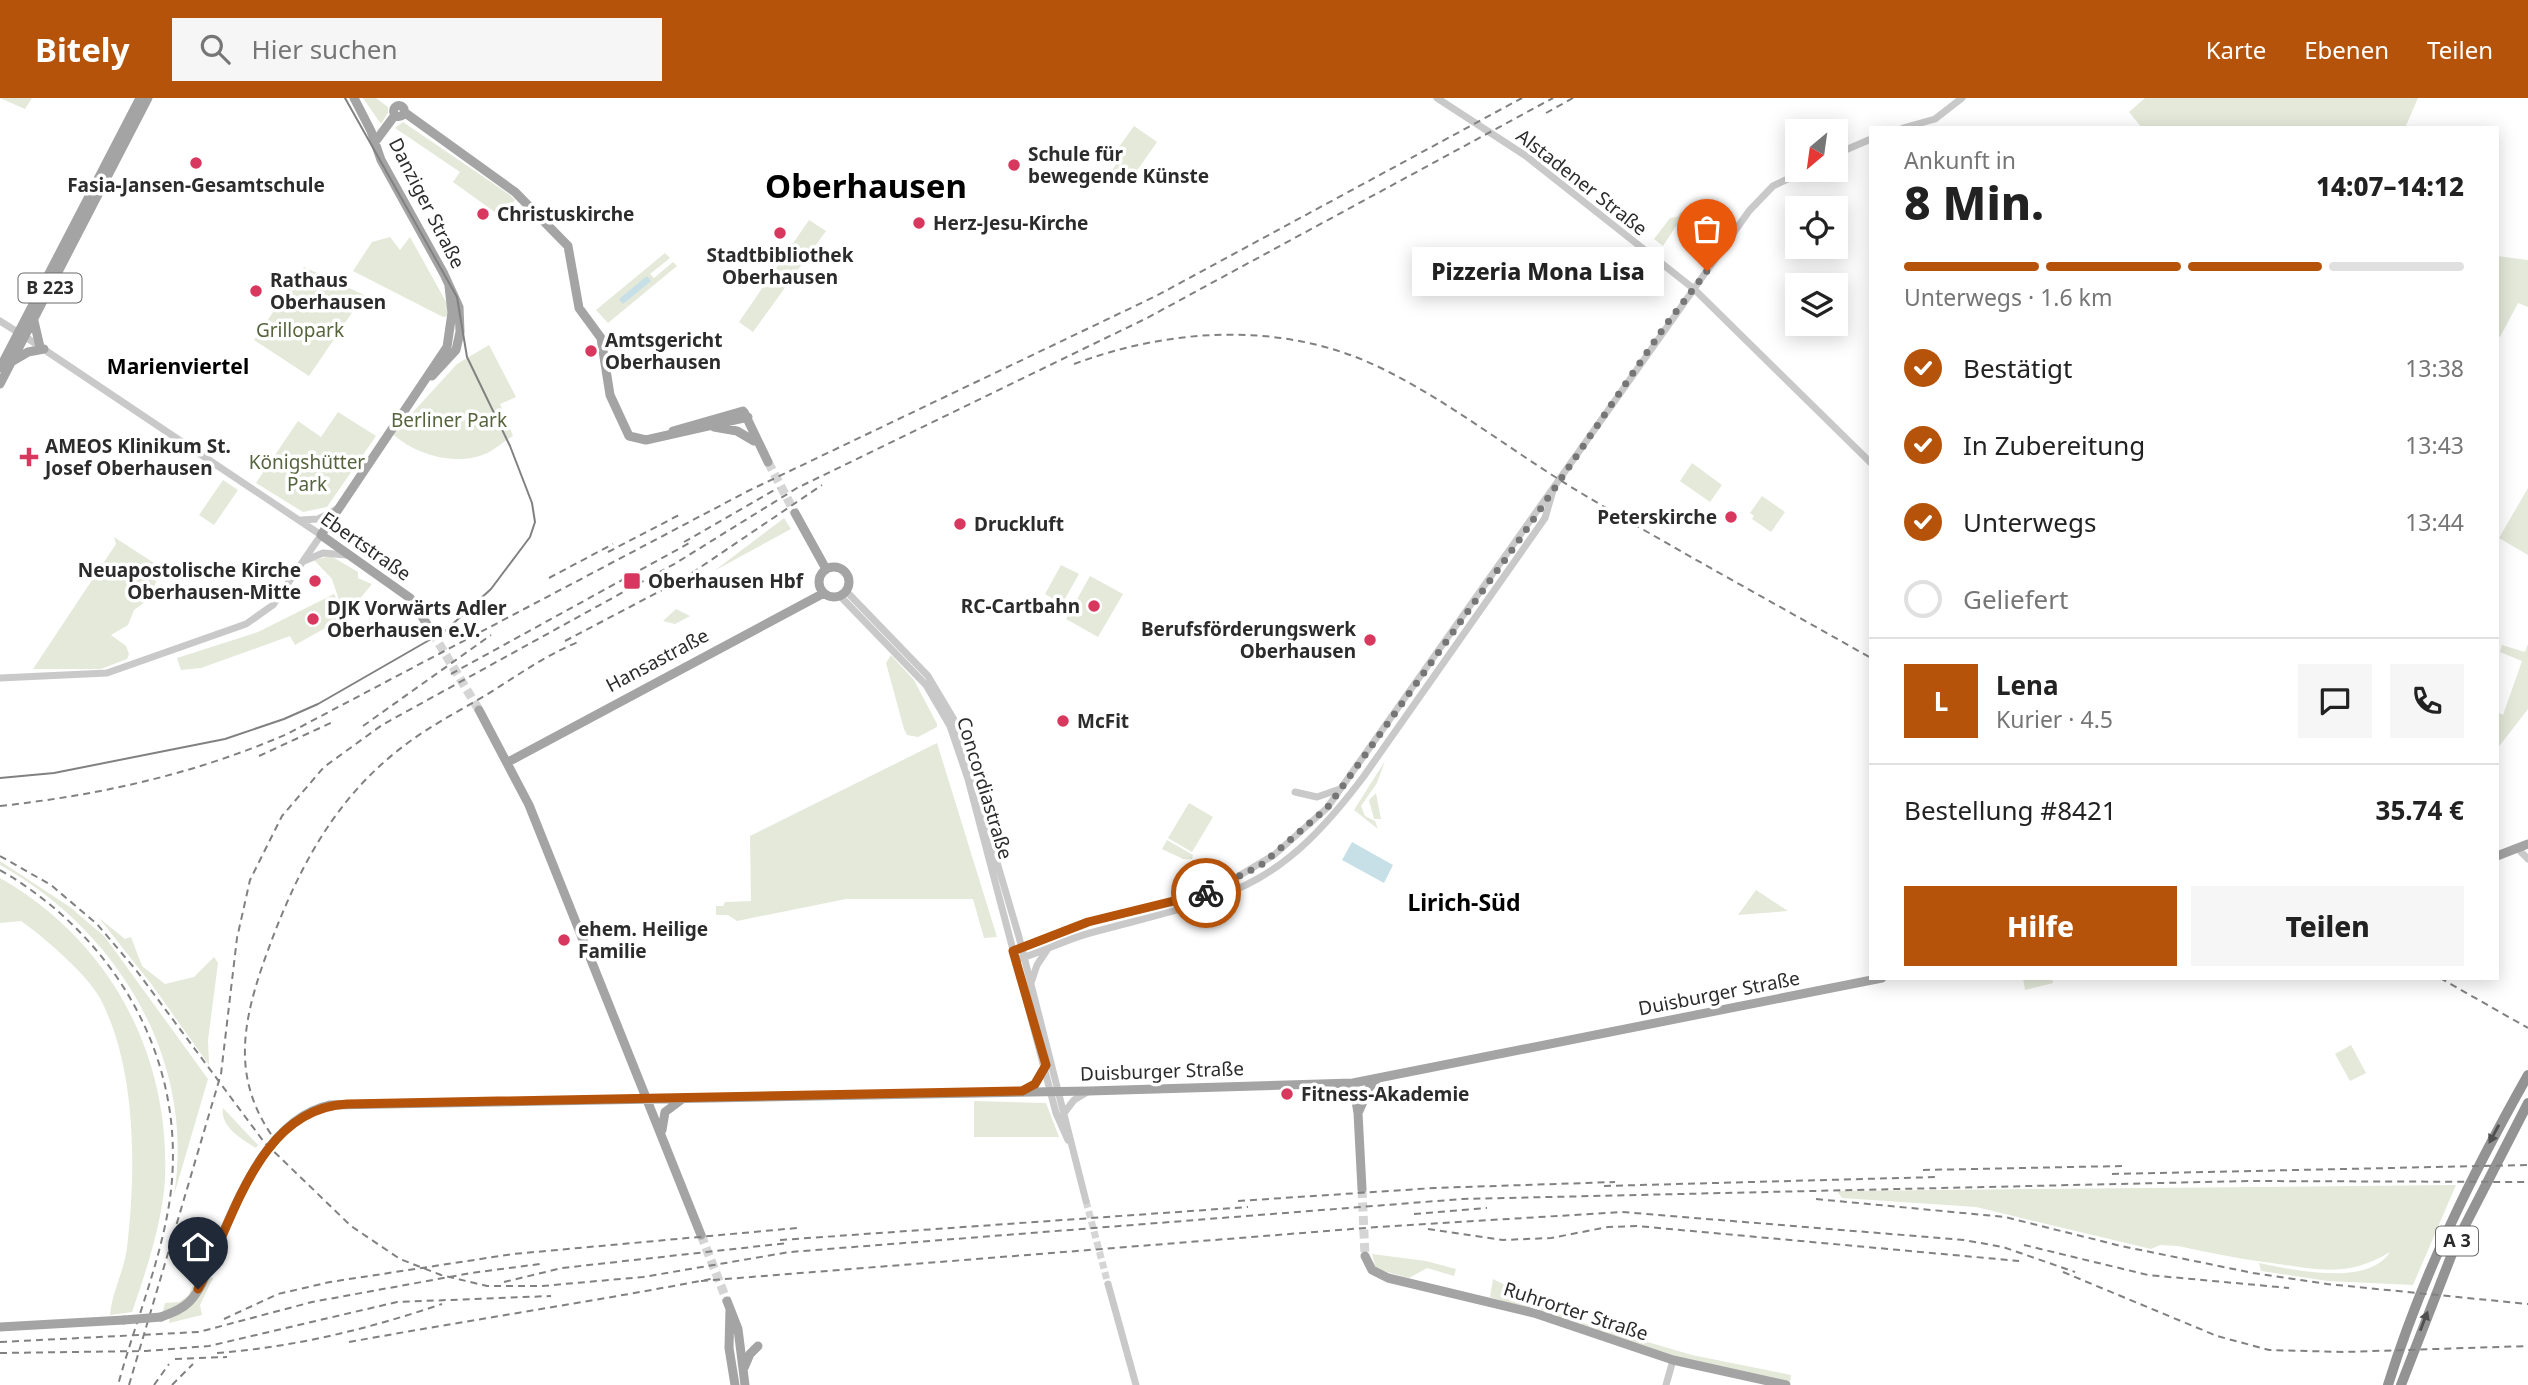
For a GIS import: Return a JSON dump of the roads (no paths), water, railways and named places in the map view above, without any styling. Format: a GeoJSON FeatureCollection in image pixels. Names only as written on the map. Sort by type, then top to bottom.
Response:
{"type":"FeatureCollection","features":[{"type":"Feature","properties":{"kind":"highway","name":"A 3"},"geometry":{"type":"LineString","coordinates":[[2388,1385],[2429,1272],[2450,1224],[2495,1133],[2528,1075]]}},
{"type":"Feature","properties":{"kind":"highway","name":"A 3"},"geometry":{"type":"LineString","coordinates":[[2401,1385],[2457,1241],[2528,1103]]}},
{"type":"Feature","properties":{"kind":"main road","name":"B 223"},"geometry":{"type":"LineString","coordinates":[[0,384],[140,98]]}},
{"type":"Feature","properties":{"kind":"main road","name":"B 223"},"geometry":{"type":"LineString","coordinates":[[0,368],[34,319],[148,98]]}},
{"type":"Feature","properties":{"kind":"main road","name":"Danziger Straße"},"geometry":{"type":"LineString","coordinates":[[336,510],[455,334],[449,286],[381,160],[354,98]]}},
{"type":"Feature","properties":{"kind":"main road"},"geometry":{"type":"LineString","coordinates":[[375,142],[400,114],[505,184],[555,230],[571,252],[579,308],[601,338],[607,386],[625,432],[639,440],[709,426],[745,415]]}},
{"type":"Feature","properties":{"kind":"main road"},"geometry":{"type":"LineString","coordinates":[[10,362],[42,348],[34,319]]}},
{"type":"Feature","properties":{"kind":"main road"},"geometry":{"type":"LineString","coordinates":[[668,434],[683,426],[745,415]]}},
{"type":"Feature","properties":{"kind":"main road"},"geometry":{"type":"LineString","coordinates":[[745,415],[754,441],[763,452]]}},
{"type":"Feature","properties":{"kind":"main road"},"geometry":{"type":"LineString","coordinates":[[745,415],[768,462]]}},
{"type":"Feature","properties":{"kind":"main road"},"geometry":{"type":"LineString","coordinates":[[709,426],[733,430],[754,441]]}},
{"type":"Feature","properties":{"kind":"main road"},"geometry":{"type":"LineString","coordinates":[[321,535],[336,510]]}},
{"type":"Feature","properties":{"kind":"main road","name":"Concordiastraße"},"geometry":{"type":"LineString","coordinates":[[795,513],[826,569],[834,567],[844,570],[849,580],[843,593]]}},
{"type":"Feature","properties":{"kind":"main road","name":"Ebertstraße"},"geometry":{"type":"LineString","coordinates":[[321,535],[410,598],[432,632]]}},
{"type":"Feature","properties":{"kind":"main road"},"geometry":{"type":"LineString","coordinates":[[826,569],[819,582],[824,593],[843,593]]}},
{"type":"Feature","properties":{"kind":"main road","name":"Hansastraße"},"geometry":{"type":"LineString","coordinates":[[508,762],[824,593]]}},
{"type":"Feature","properties":{"kind":"main road"},"geometry":{"type":"LineString","coordinates":[[479,710],[508,762],[551,858],[701,1236]]}},
{"type":"Feature","properties":{"kind":"main road"},"geometry":{"type":"LineString","coordinates":[[2499,855],[2528,844]]}},
{"type":"Feature","properties":{"kind":"main road","name":"Duisburger Straße"},"geometry":{"type":"LineString","coordinates":[[0,1327],[161,1317],[181,1308],[196,1293],[245,1187],[262,1158],[293,1124],[318,1108],[347,1104],[1089,1091],[1353,1083],[1872,980]]}},
{"type":"Feature","properties":{"kind":"main road"},"geometry":{"type":"LineString","coordinates":[[1022,1091],[1035,1084],[1046,1065]]}},
{"type":"Feature","properties":{"kind":"main road"},"geometry":{"type":"LineString","coordinates":[[1358,1113],[1365,1096],[1379,1077]]}},
{"type":"Feature","properties":{"kind":"main road"},"geometry":{"type":"LineString","coordinates":[[1353,1083],[1358,1113],[1362,1189]]}},
{"type":"Feature","properties":{"kind":"main road"},"geometry":{"type":"LineString","coordinates":[[663,1135],[662,1120],[665,1112],[686,1099]]}},
{"type":"Feature","properties":{"kind":"main road","name":"Ruhrorter Straße"},"geometry":{"type":"LineString","coordinates":[[1365,1256],[1372,1270],[1382,1276],[1534,1313],[1673,1360],[1786,1385]]}},
{"type":"Feature","properties":{"kind":"main road"},"geometry":{"type":"LineString","coordinates":[[735,1385],[729,1348],[728,1304],[738,1329],[745,1385]]}},
{"type":"Feature","properties":{"kind":"main road"},"geometry":{"type":"LineString","coordinates":[[744,1370],[750,1354],[758,1346]]}},
{"type":"Feature","properties":{"kind":"street","name":"Alstadener Straße"},"geometry":{"type":"LineString","coordinates":[[1437,98],[1525,156],[1694,289],[1869,461]]}},
{"type":"Feature","properties":{"kind":"street"},"geometry":{"type":"LineString","coordinates":[[1910,126],[1937,118],[1962,98]]}},
{"type":"Feature","properties":{"kind":"street"},"geometry":{"type":"LineString","coordinates":[[1848,149],[1869,140]]}},
{"type":"Feature","properties":{"kind":"street"},"geometry":{"type":"LineString","coordinates":[[1017,949],[1079,925],[1192,898],[1245,875],[1293,841],[1327,808],[1757,201],[1773,186],[1785,180]]}},
{"type":"Feature","properties":{"kind":"street","name":"Ebertstraße"},"geometry":{"type":"LineString","coordinates":[[0,321],[321,535]]}},
{"type":"Feature","properties":{"kind":"street"},"geometry":{"type":"LineString","coordinates":[[1019,959],[1124,924],[1217,900],[1249,886],[1290,859],[1336,814],[1545,518],[1554,486]]}},
{"type":"Feature","properties":{"kind":"street"},"geometry":{"type":"LineString","coordinates":[[297,519],[315,520],[336,510]]}},
{"type":"Feature","properties":{"kind":"street"},"geometry":{"type":"LineString","coordinates":[[0,678],[107,673],[246,624],[273,605],[321,535]]}},
{"type":"Feature","properties":{"kind":"street"},"geometry":{"type":"LineString","coordinates":[[303,562],[323,553],[347,555]]}},
{"type":"Feature","properties":{"kind":"street","name":"Concordiastraße"},"geometry":{"type":"LineString","coordinates":[[843,593],[913,669],[946,718],[968,779],[1055,1091]]}},
{"type":"Feature","properties":{"kind":"street"},"geometry":{"type":"LineString","coordinates":[[1421,678],[1428,684]]}},
{"type":"Feature","properties":{"kind":"street"},"geometry":{"type":"LineString","coordinates":[[1295,792],[1317,797],[1341,789]]}},
{"type":"Feature","properties":{"kind":"street"},"geometry":{"type":"LineString","coordinates":[[2518,849],[2528,859]]}},
{"type":"Feature","properties":{"kind":"street"},"geometry":{"type":"LineString","coordinates":[[1124,924],[1131,912]]}},
{"type":"Feature","properties":{"kind":"street"},"geometry":{"type":"LineString","coordinates":[[1031,984],[1039,962],[1049,947]]}},
{"type":"Feature","properties":{"kind":"street","name":"Concordiastraße"},"geometry":{"type":"LineString","coordinates":[[1019,959],[1031,984],[1055,1091]]}},
{"type":"Feature","properties":{"kind":"street"},"geometry":{"type":"LineString","coordinates":[[1055,1091],[1064,1113],[1086,1200]]}},
{"type":"Feature","properties":{"kind":"street"},"geometry":{"type":"LineString","coordinates":[[1055,1091],[1060,1126],[1072,1147]]}},
{"type":"Feature","properties":{"kind":"street"},"geometry":{"type":"LineString","coordinates":[[1064,1113],[1074,1100],[1089,1091]]}},
{"type":"Feature","properties":{"kind":"street"},"geometry":{"type":"LineString","coordinates":[[1108,1284],[1136,1385]]}},
{"type":"Feature","properties":{"kind":"street"},"geometry":{"type":"LineString","coordinates":[[1666,1385],[1673,1360]]}},
{"type":"Feature","properties":{"kind":"water"},"geometry":{"type":"Polygon","coordinates":[[[647,276],[651,281],[623,304],[619,299],[647,276]]]}},
{"type":"Feature","properties":{"kind":"water"},"geometry":{"type":"Polygon","coordinates":[[[1352,842],[1393,865],[1384,883],[1342,860],[1352,842]]]}},
{"type":"Feature","properties":{"kind":"tunnel"},"geometry":{"type":"LineString","coordinates":[[768,462],[795,513]]}},
{"type":"Feature","properties":{"kind":"tunnel"},"geometry":{"type":"LineString","coordinates":[[432,632],[479,710]]}},
{"type":"Feature","properties":{"kind":"tunnel"},"geometry":{"type":"LineString","coordinates":[[1362,1189],[1365,1256]]}},
{"type":"Feature","properties":{"kind":"tunnel"},"geometry":{"type":"LineString","coordinates":[[1086,1201],[1108,1284]]}},
{"type":"Feature","properties":{"kind":"tunnel"},"geometry":{"type":"LineString","coordinates":[[701,1235],[727,1301]]}},
{"type":"Feature","properties":{"kind":"tram line"},"geometry":{"type":"LineString","coordinates":[[0,778],[54,773],[225,739],[318,704],[445,631],[491,589],[530,537],[535,522],[532,503],[510,446],[467,357],[457,297],[345,98]]}},
{"type":"Feature","properties":{"kind":"railway"},"geometry":{"type":"LineString","coordinates":[[0,806],[74,796],[146,781],[217,761],[287,734],[748,491],[1156,296],[1522,98]]}},
{"type":"Feature","properties":{"kind":"railway"},"geometry":{"type":"LineString","coordinates":[[129,1385],[221,1074],[237,938],[250,880],[282,816],[324,767],[382,725],[676,563],[797,488],[1147,318],[1553,98]]}},
{"type":"Feature","properties":{"kind":"railway"},"geometry":{"type":"LineString","coordinates":[[1546,113],[1573,98]]}},
{"type":"Feature","properties":{"kind":"railway"},"geometry":{"type":"LineString","coordinates":[[1074,364],[1151,342],[1230,335],[1308,343],[1346,353],[1409,382],[1581,493],[1869,657]]}},
{"type":"Feature","properties":{"kind":"railway"},"geometry":{"type":"LineString","coordinates":[[565,641],[683,579],[822,485]]}},
{"type":"Feature","properties":{"kind":"railway"},"geometry":{"type":"LineString","coordinates":[[684,542],[778,488]]}},
{"type":"Feature","properties":{"kind":"railway"},"geometry":{"type":"LineString","coordinates":[[608,552],[679,515]]}},
{"type":"Feature","properties":{"kind":"railway"},"geometry":{"type":"LineString","coordinates":[[451,674],[693,541]]}},
{"type":"Feature","properties":{"kind":"railway"},"geometry":{"type":"LineString","coordinates":[[549,578],[613,544]]}},
{"type":"Feature","properties":{"kind":"railway"},"geometry":{"type":"LineString","coordinates":[[363,726],[491,635]]}},
{"type":"Feature","properties":{"kind":"railway"},"geometry":{"type":"LineString","coordinates":[[278,1144],[263,1122],[253,1100],[247,1079],[246,1035],[249,1012],[263,964],[287,902],[317,844],[355,791],[405,745],[542,660],[578,642]]}},
{"type":"Feature","properties":{"kind":"railway"},"geometry":{"type":"LineString","coordinates":[[259,756],[335,721]]}},
{"type":"Feature","properties":{"kind":"railway"},"geometry":{"type":"LineString","coordinates":[[0,856],[51,885],[97,924],[136,970],[264,1142],[351,1226],[400,1259],[441,1275],[487,1286],[542,1286],[643,1277],[790,1252],[1462,1199],[2248,1181],[2528,1182]]}},
{"type":"Feature","properties":{"kind":"railway"},"geometry":{"type":"LineString","coordinates":[[0,870],[42,899],[80,932],[112,970],[137,1011],[157,1056],[169,1104],[173,1154],[165,1228],[118,1385]]}},
{"type":"Feature","properties":{"kind":"railway"},"geometry":{"type":"LineString","coordinates":[[2444,980],[2528,1028]]}},
{"type":"Feature","properties":{"kind":"railway"},"geometry":{"type":"LineString","coordinates":[[2112,1174],[2528,1165]]}},
{"type":"Feature","properties":{"kind":"railway"},"geometry":{"type":"LineString","coordinates":[[1923,1170],[2122,1166]]}},
{"type":"Feature","properties":{"kind":"railway"},"geometry":{"type":"LineString","coordinates":[[1604,1186],[1937,1177]]}},
{"type":"Feature","properties":{"kind":"railway"},"geometry":{"type":"LineString","coordinates":[[1238,1201],[1434,1188],[1615,1182]]}},
{"type":"Feature","properties":{"kind":"railway"},"geometry":{"type":"LineString","coordinates":[[1816,1199],[2005,1217],[2121,1246],[2253,1273],[2327,1284],[2528,1304]]}},
{"type":"Feature","properties":{"kind":"railway"},"geometry":{"type":"LineString","coordinates":[[780,1240],[1248,1207]]}},
{"type":"Feature","properties":{"kind":"railway"},"geometry":{"type":"LineString","coordinates":[[1414,1214],[1487,1208]]}},
{"type":"Feature","properties":{"kind":"railway"},"geometry":{"type":"LineString","coordinates":[[701,1281],[1377,1227],[1622,1212],[1964,1240],[2003,1247],[2075,1272]]}},
{"type":"Feature","properties":{"kind":"railway"},"geometry":{"type":"LineString","coordinates":[[1428,1229],[1503,1240],[1551,1238],[1608,1227],[1637,1226],[2019,1261]]}},
{"type":"Feature","properties":{"kind":"railway"},"geometry":{"type":"LineString","coordinates":[[224,1319],[278,1294],[330,1282],[513,1254],[797,1228]]}},
{"type":"Feature","properties":{"kind":"railway"},"geometry":{"type":"LineString","coordinates":[[504,1282],[562,1268],[788,1243]]}},
{"type":"Feature","properties":{"kind":"railway"},"geometry":{"type":"LineString","coordinates":[[2024,1245],[2148,1275],[2289,1288]]}},
{"type":"Feature","properties":{"kind":"railway"},"geometry":{"type":"LineString","coordinates":[[0,1342],[199,1332],[312,1302],[471,1273],[540,1264]]}},
{"type":"Feature","properties":{"kind":"railway"},"geometry":{"type":"LineString","coordinates":[[2063,1272],[2217,1336],[2269,1350],[2344,1352],[2528,1346]]}},
{"type":"Feature","properties":{"kind":"railway"},"geometry":{"type":"LineString","coordinates":[[349,1342],[711,1279]]}},
{"type":"Feature","properties":{"kind":"railway"},"geometry":{"type":"LineString","coordinates":[[0,1353],[146,1351],[209,1346],[397,1302],[551,1296]]}},
{"type":"Feature","properties":{"kind":"railway"},"geometry":{"type":"LineString","coordinates":[[217,1353],[331,1336],[442,1304]]}},
{"type":"Feature","properties":{"kind":"railway"},"geometry":{"type":"LineString","coordinates":[[175,1359],[227,1357]]}},
{"type":"Feature","properties":{"kind":"railway"},"geometry":{"type":"LineString","coordinates":[[154,1385],[169,1364]]}},
{"type":"Feature","properties":{"kind":"railway"},"geometry":{"type":"LineString","coordinates":[[172,1385],[193,1364]]}},
{"type":"Feature","properties":{"kind":"place","name":"Fasia-Jansen-Gesamtschule"},"geometry":{"type":"Point","coordinates":[196,163]}},
{"type":"Feature","properties":{"kind":"place","name":"Schule für bewegende Künste"},"geometry":{"type":"Point","coordinates":[1014,165]}},
{"type":"Feature","properties":{"kind":"place","name":"Christuskirche"},"geometry":{"type":"Point","coordinates":[483,214]}},
{"type":"Feature","properties":{"kind":"place","name":"Herz-Jesu-Kirche"},"geometry":{"type":"Point","coordinates":[919,223]}},
{"type":"Feature","properties":{"kind":"place","name":"Stadtbibliothek Oberhausen"},"geometry":{"type":"Point","coordinates":[780,233]}},
{"type":"Feature","properties":{"kind":"place","name":"Pizzeria Mona Lisa"},"geometry":{"type":"Point","coordinates":[1707,271]}},
{"type":"Feature","properties":{"kind":"place","name":"Rathaus Oberhausen"},"geometry":{"type":"Point","coordinates":[256,291]}},
{"type":"Feature","properties":{"kind":"place","name":"Amtsgericht Oberhausen"},"geometry":{"type":"Point","coordinates":[591,351]}},
{"type":"Feature","properties":{"kind":"place","name":"AMEOS Klinikum St. Josef Oberhausen"},"geometry":{"type":"Point","coordinates":[29,457]}},
{"type":"Feature","properties":{"kind":"place","name":"Peterskirche"},"geometry":{"type":"Point","coordinates":[1731,517]}},
{"type":"Feature","properties":{"kind":"place","name":"Druckluft"},"geometry":{"type":"Point","coordinates":[960,524]}},
{"type":"Feature","properties":{"kind":"place","name":"Neuapostolische Kirche Oberhausen-Mitte"},"geometry":{"type":"Point","coordinates":[315,581]}},
{"type":"Feature","properties":{"kind":"place","name":"Oberhausen Hbf"},"geometry":{"type":"Point","coordinates":[632,581]}},
{"type":"Feature","properties":{"kind":"place","name":"RC-Cartbahn"},"geometry":{"type":"Point","coordinates":[1094,606]}},
{"type":"Feature","properties":{"kind":"place","name":"DJK Vorwärts Adler Oberhausen e.V."},"geometry":{"type":"Point","coordinates":[313,619]}},
{"type":"Feature","properties":{"kind":"place","name":"Berufsförderungswerk Oberhausen"},"geometry":{"type":"Point","coordinates":[1370,640]}},
{"type":"Feature","properties":{"kind":"place","name":"McFit"},"geometry":{"type":"Point","coordinates":[1063,721]}},
{"type":"Feature","properties":{"kind":"place","name":"ehem. Heilige Familie"},"geometry":{"type":"Point","coordinates":[564,940]}},
{"type":"Feature","properties":{"kind":"place","name":"Fitness-Akademie"},"geometry":{"type":"Point","coordinates":[1287,1094]}},
{"type":"Feature","properties":{"kind":"district","name":"Oberhausen"},"geometry":{"type":"Point","coordinates":[866,186]}},
{"type":"Feature","properties":{"kind":"district","name":"Marienviertel"},"geometry":{"type":"Point","coordinates":[178,367]}},
{"type":"Feature","properties":{"kind":"district","name":"Lirich-Süd"},"geometry":{"type":"Point","coordinates":[1464,903]}},
{"type":"Feature","properties":{"kind":"park label","name":"Grillopark"},"geometry":{"type":"Point","coordinates":[300,330]}},
{"type":"Feature","properties":{"kind":"park label","name":"Berliner Park"},"geometry":{"type":"Point","coordinates":[449,420]}},
{"type":"Feature","properties":{"kind":"park label","name":"Königshütter Park"},"geometry":{"type":"Point","coordinates":[307,473]}}]}
